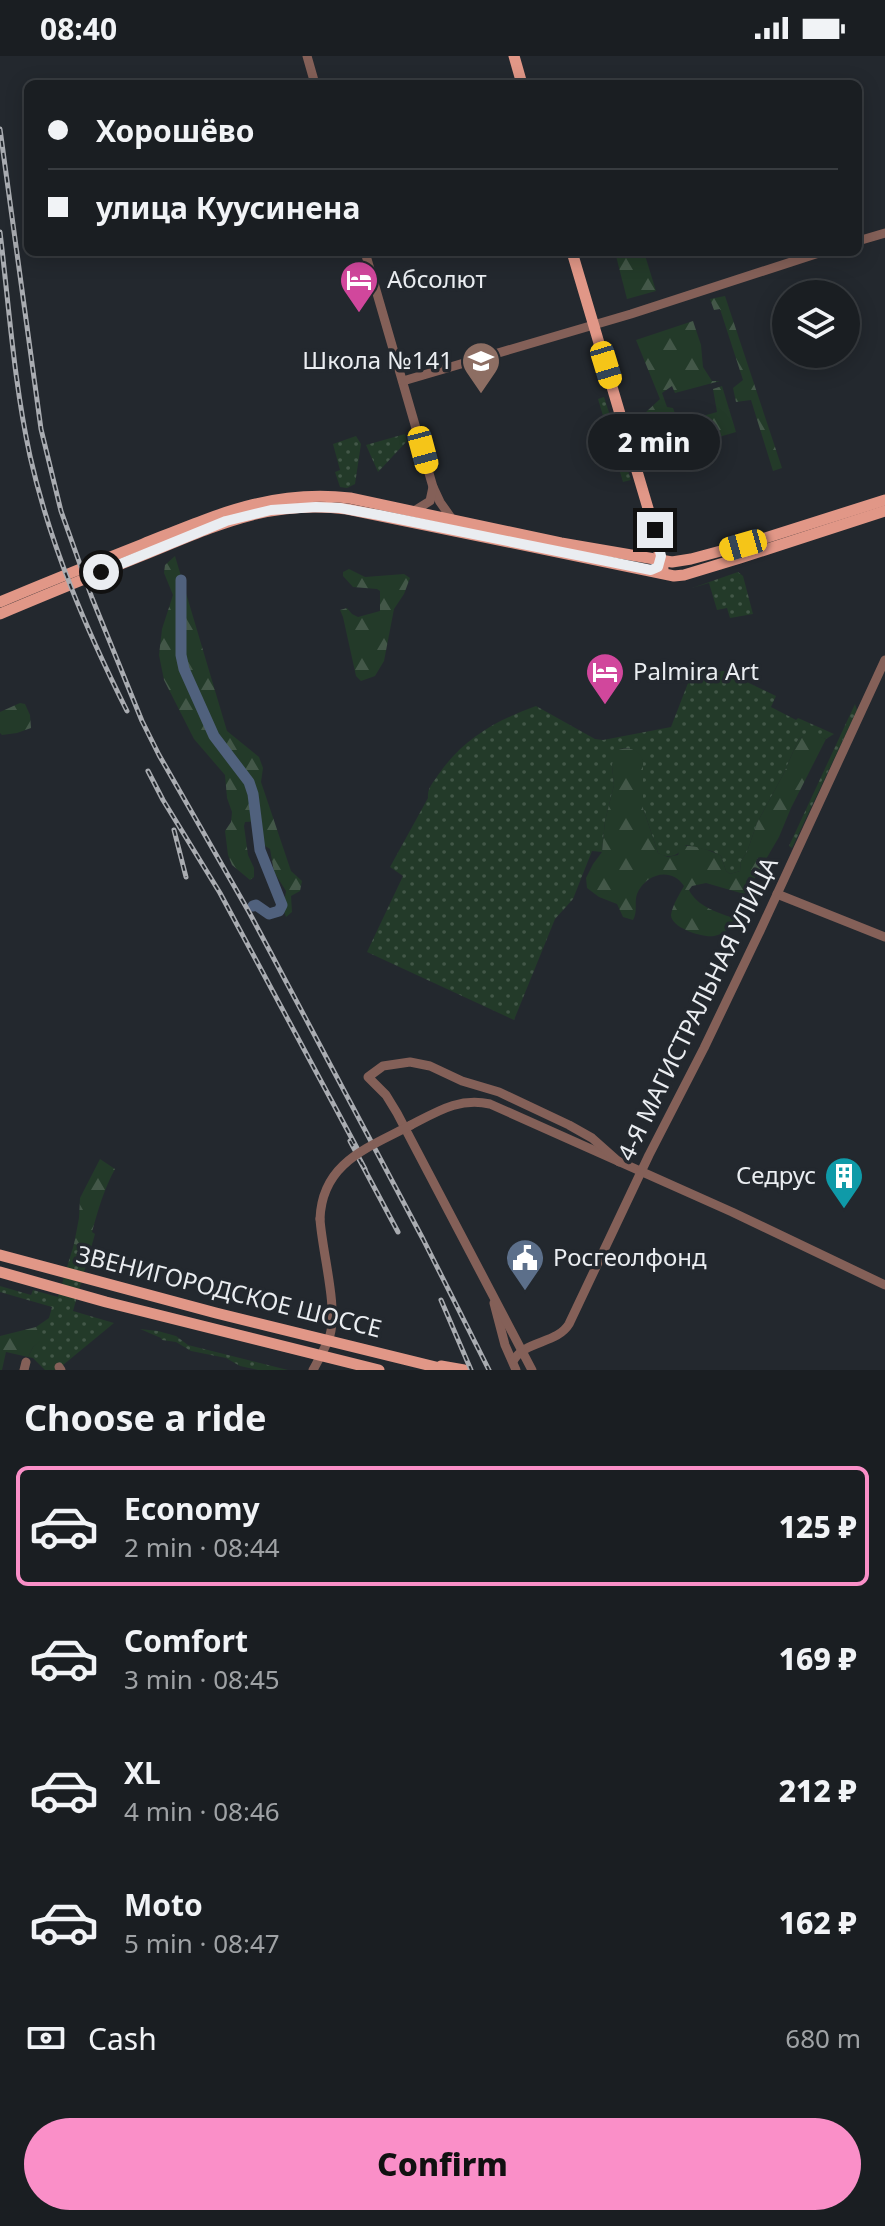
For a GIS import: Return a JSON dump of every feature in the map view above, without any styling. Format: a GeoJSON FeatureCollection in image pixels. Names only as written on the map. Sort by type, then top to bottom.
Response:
{"type":"FeatureCollection","features":[{"type":"Feature","properties":{"kind":"main road"},"geometry":{"type":"LineString","coordinates":[[514,56],[521,80]]}},
{"type":"Feature","properties":{"kind":"main road"},"geometry":{"type":"LineString","coordinates":[[573,256],[661,561],[665,572],[672,575]]}},
{"type":"Feature","properties":{"kind":"main road"},"geometry":{"type":"LineString","coordinates":[[0,614],[72,578],[223,512],[281,498],[350,498],[575,546],[672,562],[691,559],[885,500]]}},
{"type":"Feature","properties":{"kind":"main road"},"geometry":{"type":"LineString","coordinates":[[0,602],[226,521],[271,510],[340,508],[672,575],[684,575],[885,511]]}},
{"type":"Feature","properties":{"kind":"main road"},"geometry":{"type":"LineString","coordinates":[[642,569],[654,570],[661,561]]}},
{"type":"Feature","properties":{"kind":"main road","name":"ЗВЕНИГОРОДСКОЕ ШОССЕ"},"geometry":{"type":"LineString","coordinates":[[0,1255],[448,1370]]}},
{"type":"Feature","properties":{"kind":"main road","name":"ЗВЕНИГОРОДСКОЕ ШОССЕ"},"geometry":{"type":"LineString","coordinates":[[0,1272],[106,1302],[379,1370]]}},
{"type":"Feature","properties":{"kind":"main road"},"geometry":{"type":"LineString","coordinates":[[408,1360],[464,1370]]}},
{"type":"Feature","properties":{"kind":"street"},"geometry":{"type":"LineString","coordinates":[[307,56],[314,80]]}},
{"type":"Feature","properties":{"kind":"street"},"geometry":{"type":"LineString","coordinates":[[862,240],[885,233]]}},
{"type":"Feature","properties":{"kind":"street"},"geometry":{"type":"LineString","coordinates":[[366,256],[433,487],[452,519]]}},
{"type":"Feature","properties":{"kind":"street"},"geometry":{"type":"LineString","coordinates":[[403,381],[594,325],[810,256]]}},
{"type":"Feature","properties":{"kind":"street"},"geometry":{"type":"LineString","coordinates":[[414,511],[430,501],[433,487]]}},
{"type":"Feature","properties":{"kind":"street","name":"4-Я МАГИСТРАЛЬНАЯ УЛИЦА"},"geometry":{"type":"LineString","coordinates":[[522,1351],[567,1328],[704,1048],[885,660]]}},
{"type":"Feature","properties":{"kind":"street"},"geometry":{"type":"LineString","coordinates":[[777,894],[885,937]]}},
{"type":"Feature","properties":{"kind":"street"},"geometry":{"type":"LineString","coordinates":[[532,1370],[391,1102],[368,1077],[381,1067],[410,1062],[430,1066],[470,1084],[510,1096],[569,1125],[592,1138],[619,1162]]}},
{"type":"Feature","properties":{"kind":"street"},"geometry":{"type":"LineString","coordinates":[[313,1370],[332,1325],[320,1219],[325,1191],[338,1169],[359,1153],[455,1104],[481,1102],[540,1124],[885,1285]]}},
{"type":"Feature","properties":{"kind":"street"},"geometry":{"type":"LineString","coordinates":[[492,1292],[505,1345],[515,1365]]}},
{"type":"Feature","properties":{"kind":"street"},"geometry":{"type":"LineString","coordinates":[[515,1365],[515,1356],[522,1351]]}},
{"type":"Feature","properties":{"kind":"green space"},"geometry":{"type":"Polygon","coordinates":[[[616,256],[645,256],[656,291],[627,299],[616,256]]]}},
{"type":"Feature","properties":{"kind":"green space"},"geometry":{"type":"Polygon","coordinates":[[[725,296],[782,468],[773,471],[751,400],[736,402],[733,388],[743,380],[720,309],[714,310],[710,299],[725,296]]]}},
{"type":"Feature","properties":{"kind":"green space"},"geometry":{"type":"Polygon","coordinates":[[[693,321],[701,345],[703,367],[712,381],[720,381],[675,393],[672,386],[662,393],[667,407],[673,408],[677,419],[692,419],[717,412],[713,389],[722,386],[736,432],[675,450],[668,448],[660,424],[650,426],[646,412],[660,399],[636,340],[693,321]]]}},
{"type":"Feature","properties":{"kind":"green space"},"geometry":{"type":"Polygon","coordinates":[[[604,397],[631,480],[623,482],[598,399],[604,397]]]}},
{"type":"Feature","properties":{"kind":"green space"},"geometry":{"type":"Polygon","coordinates":[[[405,434],[407,441],[378,472],[366,445],[405,434]]]}},
{"type":"Feature","properties":{"kind":"green space"},"geometry":{"type":"Polygon","coordinates":[[[356,436],[361,444],[355,484],[340,487],[335,472],[340,470],[333,444],[356,436]]]}},
{"type":"Feature","properties":{"kind":"green space"},"geometry":{"type":"Polygon","coordinates":[[[175,556],[227,731],[259,757],[263,768],[261,782],[291,871],[302,881],[300,891],[291,896],[292,912],[286,917],[283,909],[286,891],[274,872],[270,849],[262,844],[258,821],[245,822],[244,826],[254,877],[250,880],[232,865],[225,831],[231,822],[232,812],[225,775],[194,739],[164,680],[159,655],[162,629],[173,595],[164,573],[165,565],[175,556]]]}},
{"type":"Feature","properties":{"kind":"green space"},"geometry":{"type":"Polygon","coordinates":[[[349,569],[365,577],[404,574],[410,578],[394,609],[384,661],[375,676],[361,681],[356,676],[340,610],[347,608],[358,617],[380,611],[380,591],[353,587],[343,576],[343,572],[349,569]]]}},
{"type":"Feature","properties":{"kind":"green space"},"geometry":{"type":"Polygon","coordinates":[[[738,572],[743,576],[753,614],[730,618],[727,608],[717,610],[709,583],[692,588],[738,572]]]}},
{"type":"Feature","properties":{"kind":"green space"},"geometry":{"type":"Polygon","coordinates":[[[724,671],[776,696],[771,707],[834,734],[826,739],[808,735],[798,740],[757,823],[740,871],[730,874],[721,856],[686,845],[674,855],[658,853],[643,808],[643,761],[634,750],[620,749],[612,765],[614,785],[605,821],[602,852],[592,851],[573,899],[555,919],[514,1020],[367,952],[403,876],[390,867],[428,798],[432,783],[448,762],[481,732],[536,706],[595,739],[671,727],[688,683],[701,672],[724,671]]]}},
{"type":"Feature","properties":{"kind":"green space"},"geometry":{"type":"Polygon","coordinates":[[[20,703],[25,704],[30,715],[31,728],[2,735],[0,712],[20,703]]]}},
{"type":"Feature","properties":{"kind":"green space"},"geometry":{"type":"Polygon","coordinates":[[[855,704],[857,710],[792,848],[789,846],[855,704]]]}},
{"type":"Feature","properties":{"kind":"green space"},"geometry":{"type":"Polygon","coordinates":[[[806,734],[826,739],[779,837],[748,890],[744,894],[706,883],[692,886],[689,890],[702,904],[733,918],[735,922],[726,931],[714,936],[703,935],[676,924],[671,915],[684,886],[666,874],[652,877],[641,887],[636,897],[633,920],[623,917],[617,904],[587,888],[586,878],[602,852],[605,821],[614,785],[612,765],[615,751],[632,749],[643,760],[643,808],[658,853],[668,857],[678,855],[681,846],[702,848],[721,856],[730,874],[740,871],[757,823],[798,740],[806,734]]]}},
{"type":"Feature","properties":{"kind":"green space"},"geometry":{"type":"Polygon","coordinates":[[[100,1159],[115,1169],[104,1192],[92,1232],[95,1234],[91,1248],[74,1244],[80,1198],[100,1159]]]}},
{"type":"Feature","properties":{"kind":"green space"},"geometry":{"type":"Polygon","coordinates":[[[74,1244],[91,1248],[73,1311],[114,1323],[57,1370],[45,1370],[28,1357],[41,1340],[36,1327],[49,1318],[52,1307],[0,1292],[0,1286],[31,1295],[33,1290],[58,1297],[74,1244]]]}},
{"type":"Feature","properties":{"kind":"green space"},"geometry":{"type":"Polygon","coordinates":[[[36,1327],[42,1340],[33,1347],[28,1357],[6,1352],[0,1370],[0,1336],[36,1327]]]}},
{"type":"Feature","properties":{"kind":"green space"},"geometry":{"type":"Polygon","coordinates":[[[140,1329],[158,1331],[176,1336],[188,1345],[288,1370],[258,1370],[240,1366],[226,1358],[191,1351],[140,1329]]]}},
{"type":"Feature","properties":{"kind":"waterway"},"geometry":{"type":"LineString","coordinates":[[181,580],[181,655],[184,669],[214,736],[249,782],[260,850],[282,905],[279,911],[269,914],[253,906]]}},
{"type":"Feature","properties":{"kind":"railway"},"geometry":{"type":"LineString","coordinates":[[0,129],[41,429],[61,511],[92,598],[159,755],[249,912],[489,1370]]}},
{"type":"Feature","properties":{"kind":"railway"},"geometry":{"type":"LineString","coordinates":[[0,232],[20,401],[38,489],[71,586],[127,711]]}},
{"type":"Feature","properties":{"kind":"railway"},"geometry":{"type":"LineString","coordinates":[[148,771],[220,893],[357,1148]]}},
{"type":"Feature","properties":{"kind":"railway"},"geometry":{"type":"LineString","coordinates":[[174,830],[186,877]]}},
{"type":"Feature","properties":{"kind":"railway"},"geometry":{"type":"LineString","coordinates":[[350,1141],[365,1169]]}},
{"type":"Feature","properties":{"kind":"railway"},"geometry":{"type":"LineString","coordinates":[[359,1159],[398,1232]]}},
{"type":"Feature","properties":{"kind":"railway"},"geometry":{"type":"LineString","coordinates":[[441,1300],[471,1370]]}},
{"type":"Feature","properties":{"kind":"place","name":"Абсолют"},"geometry":{"type":"Point","coordinates":[359,314]}},
{"type":"Feature","properties":{"kind":"place","name":"Школа №141"},"geometry":{"type":"Point","coordinates":[481,395]}},
{"type":"Feature","properties":{"kind":"place","name":"Palmira Art"},"geometry":{"type":"Point","coordinates":[605,706]}},
{"type":"Feature","properties":{"kind":"place","name":"Седрус"},"geometry":{"type":"Point","coordinates":[844,1210]}},
{"type":"Feature","properties":{"kind":"place","name":"Росгеолфонд"},"geometry":{"type":"Point","coordinates":[525,1292]}},
{"type":"Feature","properties":{"kind":"route"},"geometry":{"type":"LineString","coordinates":[[101,572],[226,521],[291,508],[347,509],[651,570],[658,567],[661,561],[655,530]]}}]}
